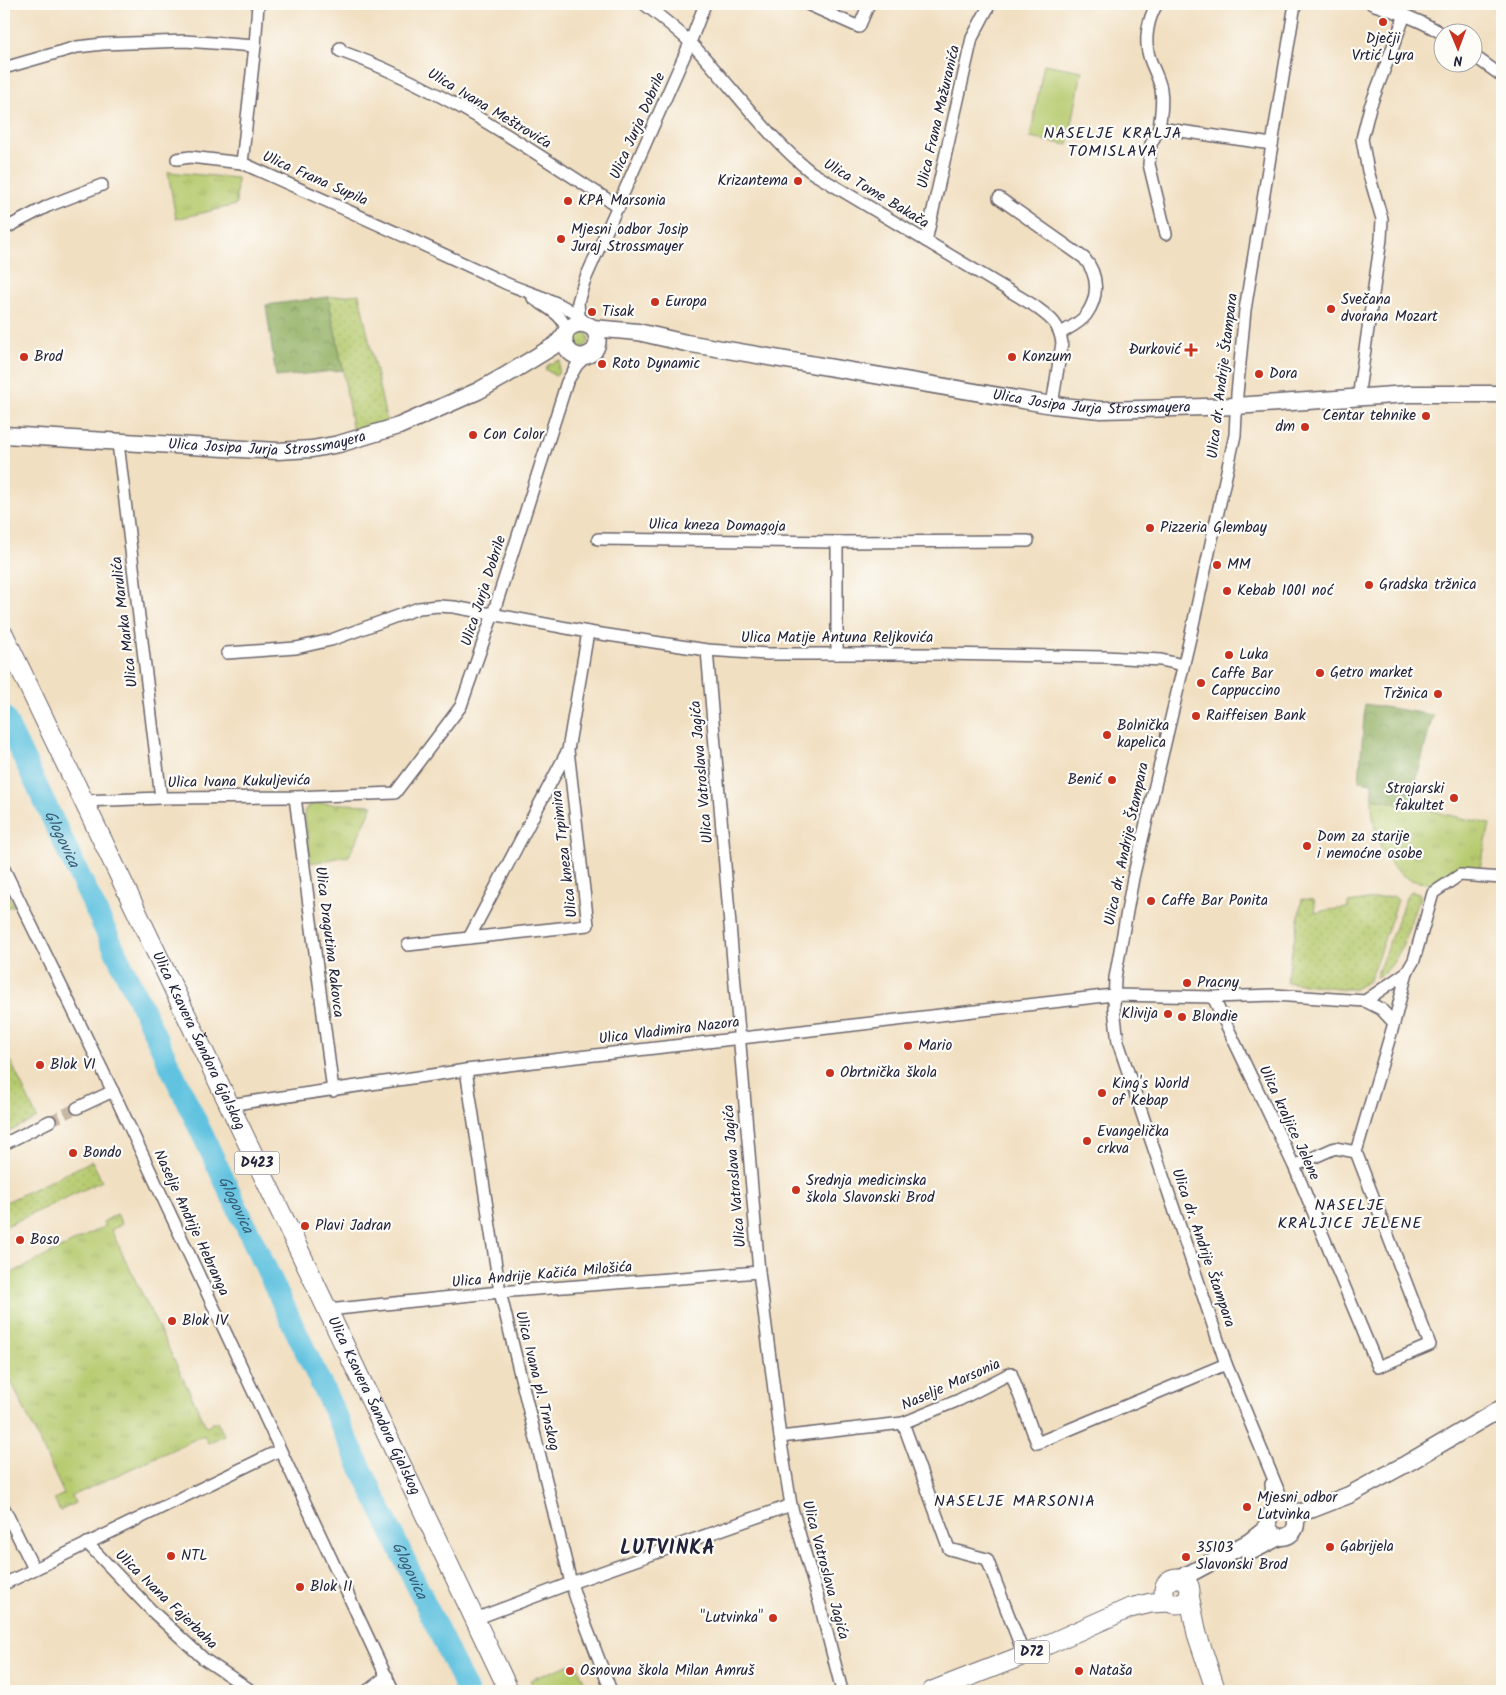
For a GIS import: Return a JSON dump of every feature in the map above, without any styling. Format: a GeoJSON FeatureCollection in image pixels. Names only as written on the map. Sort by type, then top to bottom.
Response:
{"type":"FeatureCollection","features":[{"type":"Feature","properties":{"kind":"main road","name":"Ulica Josipa Jurja Strossmayera"},"geometry":{"type":"LineString","coordinates":[[4,435],[277,451],[312,449],[339,444],[399,426],[478,391],[557,344],[575,324],[586,322],[686,343],[1052,404],[1101,410],[1236,406],[1436,393],[1502,394]]}},
{"type":"Feature","properties":{"kind":"main road"},"geometry":{"type":"LineString","coordinates":[[566,333],[564,343],[569,351],[577,356],[591,351],[598,337],[586,322]]}},
{"type":"Feature","properties":{"kind":"main road","name":"Ulica Josipa Jurja Strossmayera"},"geometry":{"type":"LineString","coordinates":[[591,351],[605,341],[615,339],[686,343]]}},
{"type":"Feature","properties":{"kind":"main road","name":"Ulica Josipa Jurja Strossmayera"},"geometry":{"type":"LineString","coordinates":[[516,370],[569,351]]}},
{"type":"Feature","properties":{"kind":"main road","name":"Ulica Ksavera Šandora Gjalskog"},"geometry":{"type":"LineString","coordinates":[[4,635],[509,1691]]}},
{"type":"Feature","properties":{"kind":"main road"},"geometry":{"type":"LineString","coordinates":[[1216,1691],[1197,1634],[1177,1592],[1198,1580],[1279,1519],[1313,1509],[1349,1495],[1502,1408]]}},
{"type":"Feature","properties":{"kind":"main road"},"geometry":{"type":"LineString","coordinates":[[1279,1519],[1288,1536],[1295,1529],[1337,1505],[1349,1495]]}},
{"type":"Feature","properties":{"kind":"main road","name":"D72"},"geometry":{"type":"LineString","coordinates":[[932,1691],[1024,1655],[1130,1608],[1177,1592]]}},
{"type":"Feature","properties":{"kind":"street","name":"Ulica Frana Supila"},"geometry":{"type":"LineString","coordinates":[[258,4],[242,163],[387,227],[521,290],[558,303],[586,322]]}},
{"type":"Feature","properties":{"kind":"street","name":"Ulica Tome Bakača"},"geometry":{"type":"LineString","coordinates":[[644,4],[690,43],[762,126],[795,159],[822,180],[1032,305],[1056,324],[1061,333]]}},
{"type":"Feature","properties":{"kind":"street","name":"Ulica Jurja Dobrile"},"geometry":{"type":"LineString","coordinates":[[586,322],[578,302],[584,282],[619,207],[705,4]]}},
{"type":"Feature","properties":{"kind":"street"},"geometry":{"type":"LineString","coordinates":[[807,4],[859,27],[869,4]]}},
{"type":"Feature","properties":{"kind":"street","name":"Ulica Frana Mažuranića"},"geometry":{"type":"LineString","coordinates":[[926,241],[972,38],[990,4]]}},
{"type":"Feature","properties":{"kind":"street"},"geometry":{"type":"LineString","coordinates":[[1157,4],[1152,12],[1146,39],[1148,55],[1161,88],[1162,102],[1159,128],[1151,144],[1149,164],[1166,234]]}},
{"type":"Feature","properties":{"kind":"street","name":"Ulica dr. Andrije Štampara"},"geometry":{"type":"LineString","coordinates":[[1279,1519],[1269,1467],[1226,1364],[1118,1042],[1114,995],[1115,978],[1133,878],[1235,435],[1245,310],[1295,4]]}},
{"type":"Feature","properties":{"kind":"street"},"geometry":{"type":"LineString","coordinates":[[1372,4],[1405,15],[1434,28]]}},
{"type":"Feature","properties":{"kind":"street"},"geometry":{"type":"LineString","coordinates":[[1359,397],[1381,239],[1382,219],[1368,172],[1362,139],[1370,107],[1405,15]]}},
{"type":"Feature","properties":{"kind":"street"},"geometry":{"type":"LineString","coordinates":[[4,68],[78,47],[103,44],[185,42],[255,46]]}},
{"type":"Feature","properties":{"kind":"street","name":"Ulica Ivana Meštrovića"},"geometry":{"type":"LineString","coordinates":[[340,48],[340,50],[409,80],[475,114],[619,207]]}},
{"type":"Feature","properties":{"kind":"street"},"geometry":{"type":"LineString","coordinates":[[1484,63],[1502,76]]}},
{"type":"Feature","properties":{"kind":"street"},"geometry":{"type":"LineString","coordinates":[[1159,128],[1272,144]]}},
{"type":"Feature","properties":{"kind":"street"},"geometry":{"type":"LineString","coordinates":[[177,159],[190,157],[242,163]]}},
{"type":"Feature","properties":{"kind":"street"},"geometry":{"type":"LineString","coordinates":[[4,228],[48,206],[102,185]]}},
{"type":"Feature","properties":{"kind":"street"},"geometry":{"type":"LineString","coordinates":[[999,198],[1084,258],[1091,266],[1095,280],[1096,291],[1094,301],[1086,316],[1074,326],[1061,333],[1062,343],[1052,404]]}},
{"type":"Feature","properties":{"kind":"street","name":"Ulica Frana Supila"},"geometry":{"type":"LineString","coordinates":[[521,290],[560,317],[564,322],[566,333]]}},
{"type":"Feature","properties":{"kind":"street","name":"Ulica Jurja Dobrile"},"geometry":{"type":"LineString","coordinates":[[567,382],[569,351]]}},
{"type":"Feature","properties":{"kind":"street","name":"Ulica Jurja Dobrile"},"geometry":{"type":"LineString","coordinates":[[395,793],[461,706],[493,614],[567,382],[577,365],[591,351]]}},
{"type":"Feature","properties":{"kind":"street","name":"Ulica Marka Marulića"},"geometry":{"type":"LineString","coordinates":[[118,443],[161,798]]}},
{"type":"Feature","properties":{"kind":"street","name":"Ulica kneza Domagoja"},"geometry":{"type":"LineString","coordinates":[[598,539],[836,542],[1028,541]]}},
{"type":"Feature","properties":{"kind":"street"},"geometry":{"type":"LineString","coordinates":[[836,542],[837,654]]}},
{"type":"Feature","properties":{"kind":"street","name":"Ulica Matije Antuna Reljkovića"},"geometry":{"type":"LineString","coordinates":[[227,653],[296,648],[331,640],[419,608],[438,606],[454,607],[588,632],[707,650],[767,654],[941,654],[1105,657],[1161,660],[1183,665]]}},
{"type":"Feature","properties":{"kind":"street","name":"Ulica kneza Trpimira"},"geometry":{"type":"LineString","coordinates":[[408,946],[588,925],[568,750],[588,632]]}},
{"type":"Feature","properties":{"kind":"street","name":"Ulica Vatroslava Jagića"},"geometry":{"type":"LineString","coordinates":[[707,650],[759,1272],[780,1437],[791,1505],[820,1605],[842,1691]]}},
{"type":"Feature","properties":{"kind":"street","name":"Ulica kneza Trpimira"},"geometry":{"type":"LineString","coordinates":[[469,938],[568,750]]}},
{"type":"Feature","properties":{"kind":"street","name":"Ulica Ivana Kukuljevića"},"geometry":{"type":"LineString","coordinates":[[83,801],[161,798],[295,798],[395,793]]}},
{"type":"Feature","properties":{"kind":"street","name":"Ulica Dragutina Rakovca"},"geometry":{"type":"LineString","coordinates":[[295,798],[333,1090]]}},
{"type":"Feature","properties":{"kind":"street","name":"Naselje Andrije Hebranga"},"geometry":{"type":"LineString","coordinates":[[4,869],[113,1091],[394,1691]]}},
{"type":"Feature","properties":{"kind":"street"},"geometry":{"type":"LineString","coordinates":[[1294,1166],[1335,1148],[1356,1152],[1407,972],[1414,960],[1432,893],[1460,875],[1502,878]]}},
{"type":"Feature","properties":{"kind":"street"},"geometry":{"type":"LineString","coordinates":[[1365,1001],[1407,972]]}},
{"type":"Feature","properties":{"kind":"street"},"geometry":{"type":"LineString","coordinates":[[1114,995],[1213,997],[1274,995],[1365,1001],[1381,1009],[1394,1023]]}},
{"type":"Feature","properties":{"kind":"street","name":"Ulica Vladimira Nazora"},"geometry":{"type":"LineString","coordinates":[[228,1105],[466,1070],[1114,995]]}},
{"type":"Feature","properties":{"kind":"street","name":"Ulica kraljice Jelene"},"geometry":{"type":"LineString","coordinates":[[1213,997],[1294,1166],[1378,1367],[1430,1345],[1356,1152]]}},
{"type":"Feature","properties":{"kind":"street","name":"Ulica Ivana pl. Trnskog"},"geometry":{"type":"LineString","coordinates":[[466,1070],[500,1292],[571,1583],[611,1691]]}},
{"type":"Feature","properties":{"kind":"street"},"geometry":{"type":"LineString","coordinates":[[77,1108],[113,1091]]}},
{"type":"Feature","properties":{"kind":"street"},"geometry":{"type":"LineString","coordinates":[[4,1144],[50,1121]]}},
{"type":"Feature","properties":{"kind":"street","name":"Ulica Andrije Kačića Milošića"},"geometry":{"type":"LineString","coordinates":[[328,1310],[500,1292],[759,1272]]}},
{"type":"Feature","properties":{"kind":"street","name":"Naselje Marsonia"},"geometry":{"type":"LineString","coordinates":[[1024,1655],[987,1559],[949,1549],[902,1423],[959,1400],[1011,1373],[1037,1443],[1226,1364]]}},
{"type":"Feature","properties":{"kind":"street"},"geometry":{"type":"LineString","coordinates":[[780,1437],[902,1423]]}},
{"type":"Feature","properties":{"kind":"street"},"geometry":{"type":"LineString","coordinates":[[4,1584],[280,1450]]}},
{"type":"Feature","properties":{"kind":"street","name":"Ulica dr. Andrije Štampara"},"geometry":{"type":"LineString","coordinates":[[1269,1467],[1273,1506],[1279,1519]]}},
{"type":"Feature","properties":{"kind":"street"},"geometry":{"type":"LineString","coordinates":[[475,1619],[791,1505]]}},
{"type":"Feature","properties":{"kind":"street"},"geometry":{"type":"LineString","coordinates":[[4,1508],[34,1569]]}},
{"type":"Feature","properties":{"kind":"street","name":"Ulica Ivana Fajerbaha"},"geometry":{"type":"LineString","coordinates":[[87,1543],[152,1611],[204,1659],[252,1691]]}},
{"type":"Feature","properties":{"kind":"street"},"geometry":{"type":"LineString","coordinates":[[367,1691],[387,1676]]}},
{"type":"Feature","properties":{"kind":"green space"},"geometry":{"type":"Polygon","coordinates":[[[1044,64],[1082,71],[1068,145],[1030,138],[1044,64]]]}},
{"type":"Feature","properties":{"kind":"green space"},"geometry":{"type":"Polygon","coordinates":[[[168,172],[237,178],[236,205],[176,219],[168,172]]]}},
{"type":"Feature","properties":{"kind":"green space"},"geometry":{"type":"Polygon","coordinates":[[[359,294],[387,423],[353,434],[343,370],[328,297],[359,294]]]}},
{"type":"Feature","properties":{"kind":"green space"},"geometry":{"type":"Polygon","coordinates":[[[328,297],[343,370],[276,377],[266,305],[328,297]]]}},
{"type":"Feature","properties":{"kind":"green space"},"geometry":{"type":"Polygon","coordinates":[[[581,331],[587,333],[589,339],[587,345],[581,347],[575,345],[573,339],[575,333],[581,331]]]}},
{"type":"Feature","properties":{"kind":"green space"},"geometry":{"type":"Polygon","coordinates":[[[560,360],[558,374],[555,376],[545,369],[548,365],[560,360]]]}},
{"type":"Feature","properties":{"kind":"green space"},"geometry":{"type":"Polygon","coordinates":[[[1365,704],[1433,715],[1410,805],[1372,798],[1372,783],[1359,781],[1365,704]]]}},
{"type":"Feature","properties":{"kind":"green space"},"geometry":{"type":"Polygon","coordinates":[[[1372,798],[1490,824],[1479,872],[1452,873],[1427,883],[1413,880],[1401,874],[1391,865],[1378,840],[1372,811],[1372,798]]]}},
{"type":"Feature","properties":{"kind":"green space"},"geometry":{"type":"Polygon","coordinates":[[[316,803],[373,805],[349,856],[311,863],[304,812],[307,807],[316,803]]]}},
{"type":"Feature","properties":{"kind":"green space"},"geometry":{"type":"Polygon","coordinates":[[[4,886],[14,906],[4,908],[4,886]]]}},
{"type":"Feature","properties":{"kind":"green space"},"geometry":{"type":"Polygon","coordinates":[[[1411,891],[1419,893],[1421,898],[1401,949],[1390,967],[1376,977],[1407,895],[1411,891]]]}},
{"type":"Feature","properties":{"kind":"green space"},"geometry":{"type":"Polygon","coordinates":[[[1393,896],[1398,900],[1370,980],[1356,988],[1346,989],[1286,982],[1302,899],[1314,900],[1316,913],[1348,908],[1348,903],[1393,896]]]}},
{"type":"Feature","properties":{"kind":"green space"},"geometry":{"type":"Polygon","coordinates":[[[4,1049],[37,1118],[4,1134],[4,1049]]]}},
{"type":"Feature","properties":{"kind":"green space"},"geometry":{"type":"Polygon","coordinates":[[[92,1161],[102,1181],[4,1227],[4,1203],[92,1161]]]}},
{"type":"Feature","properties":{"kind":"green space"},"geometry":{"type":"Polygon","coordinates":[[[117,1214],[122,1224],[111,1230],[206,1426],[217,1421],[224,1435],[208,1443],[204,1435],[72,1496],[75,1503],[60,1511],[54,1499],[64,1494],[4,1366],[4,1277],[105,1226],[103,1222],[117,1214]]]}},
{"type":"Feature","properties":{"kind":"green space","name":"Osnovna škola Milan Amruš"},"geometry":{"type":"Polygon","coordinates":[[[576,1662],[588,1691],[535,1691],[530,1680],[576,1662]]]}},
{"type":"Feature","properties":{"kind":"waterway","name":"Glogovica"},"geometry":{"type":"LineString","coordinates":[[4,717],[467,1691]]}},
{"type":"Feature","properties":{"kind":"tunnel"},"geometry":{"type":"LineString","coordinates":[[50,1121],[77,1108]]}},
{"type":"Feature","properties":{"kind":"place","name":"Dječji Vrtić Lyra"},"geometry":{"type":"Point","coordinates":[1383,22]}},
{"type":"Feature","properties":{"kind":"place","name":"Krizantema"},"geometry":{"type":"Point","coordinates":[798,181]}},
{"type":"Feature","properties":{"kind":"place","name":"KPA Marsonia"},"geometry":{"type":"Point","coordinates":[568,201]}},
{"type":"Feature","properties":{"kind":"place","name":"Mjesni odbor Josip Juraj Strossmayer"},"geometry":{"type":"Point","coordinates":[561,239]}},
{"type":"Feature","properties":{"kind":"place","name":"Europa"},"geometry":{"type":"Point","coordinates":[655,302]}},
{"type":"Feature","properties":{"kind":"place","name":"Svečana dvorana Mozart"},"geometry":{"type":"Point","coordinates":[1331,309]}},
{"type":"Feature","properties":{"kind":"place","name":"Tisak"},"geometry":{"type":"Point","coordinates":[592,312]}},
{"type":"Feature","properties":{"kind":"place","name":"Đurković"},"geometry":{"type":"Point","coordinates":[1191,350]}},
{"type":"Feature","properties":{"kind":"place","name":"Brod"},"geometry":{"type":"Point","coordinates":[24,357]}},
{"type":"Feature","properties":{"kind":"place","name":"Konzum"},"geometry":{"type":"Point","coordinates":[1012,357]}},
{"type":"Feature","properties":{"kind":"place","name":"Roto Dynamic"},"geometry":{"type":"Point","coordinates":[602,364]}},
{"type":"Feature","properties":{"kind":"place","name":"Dora"},"geometry":{"type":"Point","coordinates":[1259,374]}},
{"type":"Feature","properties":{"kind":"place","name":"Centar tehnike"},"geometry":{"type":"Point","coordinates":[1426,416]}},
{"type":"Feature","properties":{"kind":"place","name":"dm"},"geometry":{"type":"Point","coordinates":[1305,427]}},
{"type":"Feature","properties":{"kind":"place","name":"Con Color"},"geometry":{"type":"Point","coordinates":[473,435]}},
{"type":"Feature","properties":{"kind":"place","name":"Pizzeria Glembay"},"geometry":{"type":"Point","coordinates":[1150,528]}},
{"type":"Feature","properties":{"kind":"place","name":"MM"},"geometry":{"type":"Point","coordinates":[1217,565]}},
{"type":"Feature","properties":{"kind":"place","name":"Gradska tržnica"},"geometry":{"type":"Point","coordinates":[1369,585]}},
{"type":"Feature","properties":{"kind":"place","name":"Kebab 1001 noć"},"geometry":{"type":"Point","coordinates":[1227,591]}},
{"type":"Feature","properties":{"kind":"place","name":"Luka"},"geometry":{"type":"Point","coordinates":[1229,655]}},
{"type":"Feature","properties":{"kind":"place","name":"Getro market"},"geometry":{"type":"Point","coordinates":[1320,673]}},
{"type":"Feature","properties":{"kind":"place","name":"Caffe Bar Cappuccino"},"geometry":{"type":"Point","coordinates":[1201,683]}},
{"type":"Feature","properties":{"kind":"place","name":"Tržnica"},"geometry":{"type":"Point","coordinates":[1438,694]}},
{"type":"Feature","properties":{"kind":"place","name":"Raiffeisen Bank"},"geometry":{"type":"Point","coordinates":[1196,716]}},
{"type":"Feature","properties":{"kind":"place","name":"Bolnička kapelica"},"geometry":{"type":"Point","coordinates":[1107,735]}},
{"type":"Feature","properties":{"kind":"place","name":"Benić"},"geometry":{"type":"Point","coordinates":[1112,780]}},
{"type":"Feature","properties":{"kind":"place","name":"Strojarski fakultet"},"geometry":{"type":"Point","coordinates":[1454,798]}},
{"type":"Feature","properties":{"kind":"place","name":"Dom za starije i nemoćne osobe"},"geometry":{"type":"Point","coordinates":[1307,846]}},
{"type":"Feature","properties":{"kind":"place","name":"Caffe Bar Ponita"},"geometry":{"type":"Point","coordinates":[1151,901]}},
{"type":"Feature","properties":{"kind":"place","name":"Pracny"},"geometry":{"type":"Point","coordinates":[1187,983]}},
{"type":"Feature","properties":{"kind":"place","name":"Klivija"},"geometry":{"type":"Point","coordinates":[1168,1014]}},
{"type":"Feature","properties":{"kind":"place","name":"Blondie"},"geometry":{"type":"Point","coordinates":[1182,1017]}},
{"type":"Feature","properties":{"kind":"place","name":"Mario"},"geometry":{"type":"Point","coordinates":[908,1046]}},
{"type":"Feature","properties":{"kind":"place","name":"Blok VI"},"geometry":{"type":"Point","coordinates":[40,1065]}},
{"type":"Feature","properties":{"kind":"place","name":"Obrtnička škola"},"geometry":{"type":"Point","coordinates":[830,1073]}},
{"type":"Feature","properties":{"kind":"place","name":"King's World of Kebap"},"geometry":{"type":"Point","coordinates":[1102,1093]}},
{"type":"Feature","properties":{"kind":"place","name":"Evangelička crkva"},"geometry":{"type":"Point","coordinates":[1087,1141]}},
{"type":"Feature","properties":{"kind":"place","name":"Bondo"},"geometry":{"type":"Point","coordinates":[73,1153]}},
{"type":"Feature","properties":{"kind":"place","name":"Srednja medicinska škola Slavonski Brod"},"geometry":{"type":"Point","coordinates":[796,1190]}},
{"type":"Feature","properties":{"kind":"place","name":"Plavi Jadran"},"geometry":{"type":"Point","coordinates":[305,1226]}},
{"type":"Feature","properties":{"kind":"place","name":"Boso"},"geometry":{"type":"Point","coordinates":[20,1240]}},
{"type":"Feature","properties":{"kind":"place","name":"Blok IV"},"geometry":{"type":"Point","coordinates":[172,1321]}},
{"type":"Feature","properties":{"kind":"place","name":"Mjesni odbor Lutvinka"},"geometry":{"type":"Point","coordinates":[1247,1507]}},
{"type":"Feature","properties":{"kind":"place","name":"Gabrijela"},"geometry":{"type":"Point","coordinates":[1330,1547]}},
{"type":"Feature","properties":{"kind":"place","name":"NTL"},"geometry":{"type":"Point","coordinates":[171,1556]}},
{"type":"Feature","properties":{"kind":"place","name":"35103 Slavonski Brod"},"geometry":{"type":"Point","coordinates":[1186,1557]}},
{"type":"Feature","properties":{"kind":"place","name":"Blok II"},"geometry":{"type":"Point","coordinates":[300,1587]}},
{"type":"Feature","properties":{"kind":"place","name":"\"Lutvinka\""},"geometry":{"type":"Point","coordinates":[773,1618]}},
{"type":"Feature","properties":{"kind":"place","name":"Osnovna škola Milan Amruš"},"geometry":{"type":"Point","coordinates":[570,1671]}},
{"type":"Feature","properties":{"kind":"place","name":"Nataša"},"geometry":{"type":"Point","coordinates":[1079,1671]}},
{"type":"Feature","properties":{"kind":"district","name":"NASELJE KRALJA TOMISLAVA"},"geometry":{"type":"Point","coordinates":[1113,142]}},
{"type":"Feature","properties":{"kind":"district","name":"NASELJE KRALJICE JELENE"},"geometry":{"type":"Point","coordinates":[1350,1214]}},
{"type":"Feature","properties":{"kind":"district","name":"NASELJE MARSONIA"},"geometry":{"type":"Point","coordinates":[1015,1501]}},
{"type":"Feature","properties":{"kind":"district","name":"LUTVINKA"},"geometry":{"type":"Point","coordinates":[668,1549]}}]}
